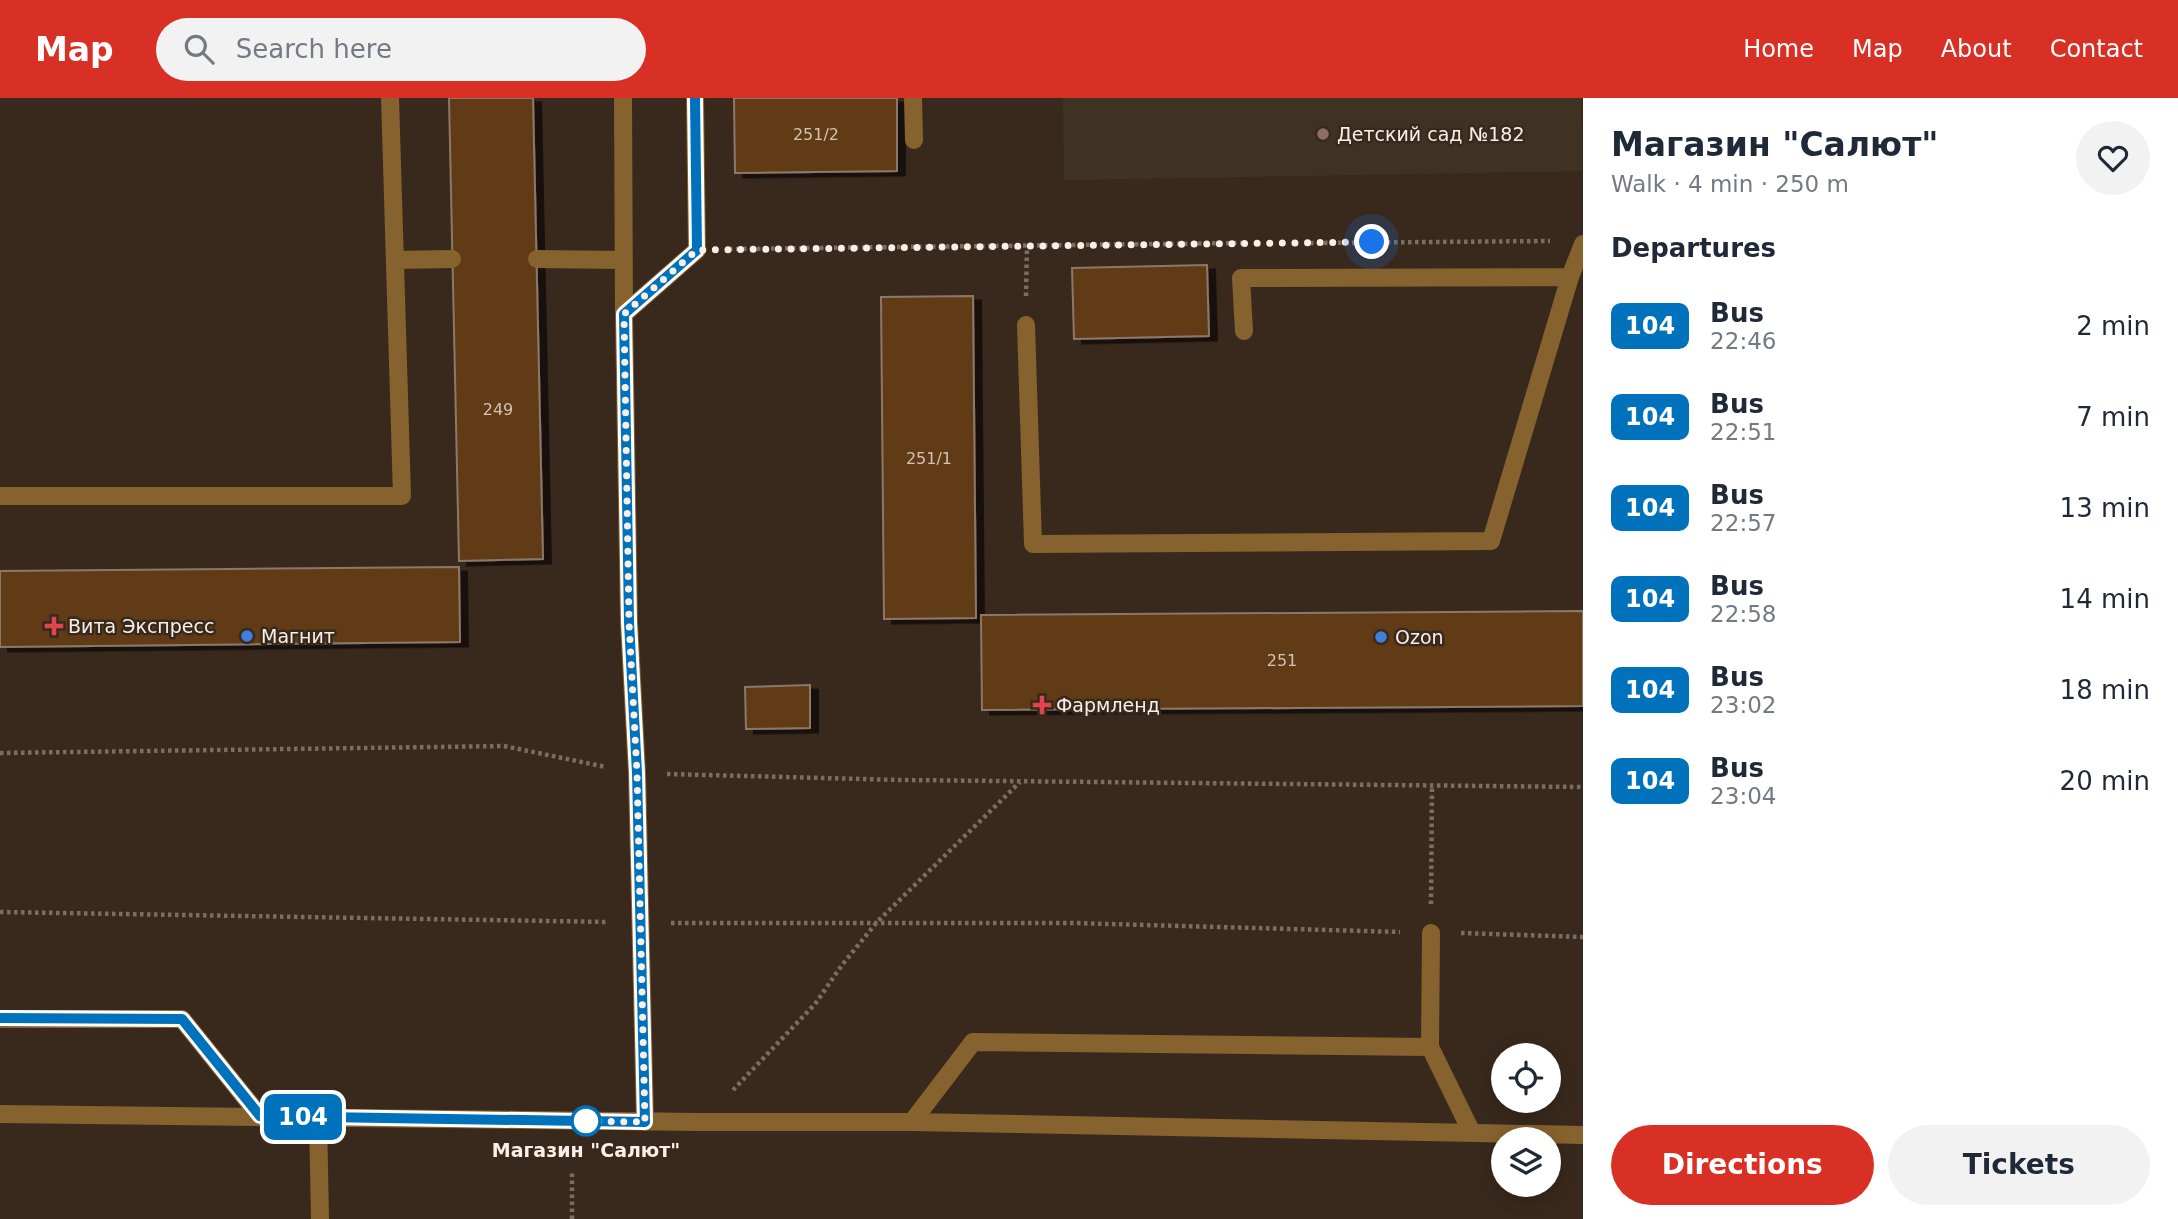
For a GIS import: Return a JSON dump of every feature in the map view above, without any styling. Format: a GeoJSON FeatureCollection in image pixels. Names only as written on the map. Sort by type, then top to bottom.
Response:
{"type":"FeatureCollection","features":[{"type":"Feature","properties":{"kind":"street"},"geometry":{"type":"LineString","coordinates":[[0,496],[402,496],[390,98]]}},
{"type":"Feature","properties":{"kind":"street"},"geometry":{"type":"LineString","coordinates":[[623,98],[629,622],[637,773],[645,1122]]}},
{"type":"Feature","properties":{"kind":"street"},"geometry":{"type":"LineString","coordinates":[[624,314],[697,250],[695,98]]}},
{"type":"Feature","properties":{"kind":"street"},"geometry":{"type":"LineString","coordinates":[[912,98],[914,140]]}},
{"type":"Feature","properties":{"kind":"street"},"geometry":{"type":"LineString","coordinates":[[1026,325],[1033,544],[1491,541],[1570,277],[1583,244]]}},
{"type":"Feature","properties":{"kind":"street"},"geometry":{"type":"LineString","coordinates":[[395,260],[452,259]]}},
{"type":"Feature","properties":{"kind":"street"},"geometry":{"type":"LineString","coordinates":[[537,259],[623,260]]}},
{"type":"Feature","properties":{"kind":"street"},"geometry":{"type":"LineString","coordinates":[[1244,331],[1241,278],[1570,277]]}},
{"type":"Feature","properties":{"kind":"street"},"geometry":{"type":"LineString","coordinates":[[1431,933],[1430,1047],[1472,1131]]}},
{"type":"Feature","properties":{"kind":"street"},"geometry":{"type":"LineString","coordinates":[[0,1018],[182,1019],[260,1116]]}},
{"type":"Feature","properties":{"kind":"street"},"geometry":{"type":"LineString","coordinates":[[912,1122],[973,1042],[1430,1047]]}},
{"type":"Feature","properties":{"kind":"street"},"geometry":{"type":"LineString","coordinates":[[0,1114],[645,1122],[912,1122],[1583,1135]]}},
{"type":"Feature","properties":{"kind":"street"},"geometry":{"type":"LineString","coordinates":[[318,1117],[320,1219]]}},
{"type":"Feature","properties":{"kind":"path"},"geometry":{"type":"LineString","coordinates":[[1309,243],[1556,241]]}},
{"type":"Feature","properties":{"kind":"path"},"geometry":{"type":"LineString","coordinates":[[697,250],[1254,243]]}},
{"type":"Feature","properties":{"kind":"path"},"geometry":{"type":"LineString","coordinates":[[1026,325],[1027,245]]}},
{"type":"Feature","properties":{"kind":"path"},"geometry":{"type":"LineString","coordinates":[[0,752],[505,746],[637,773],[1020,781],[1583,787]]}},
{"type":"Feature","properties":{"kind":"path"},"geometry":{"type":"LineString","coordinates":[[700,1122],[815,1004],[877,922],[1020,781]]}},
{"type":"Feature","properties":{"kind":"path"},"geometry":{"type":"LineString","coordinates":[[1431,933],[1432,786]]}},
{"type":"Feature","properties":{"kind":"path"},"geometry":{"type":"LineString","coordinates":[[0,912],[640,923],[1073,923],[1583,937]]}},
{"type":"Feature","properties":{"kind":"path"},"geometry":{"type":"LineString","coordinates":[[572,1172],[572,1219]]}},
{"type":"Feature","properties":{"kind":"shaded area","name":"Детский сад №182"},"geometry":{"type":"Polygon","coordinates":[[[1063,98],[1581,98],[1582,171],[1064,180],[1063,98]]]}},
{"type":"Feature","properties":{"kind":"building"},"geometry":{"type":"Polygon","coordinates":[[[449,98],[533,98],[543,559],[459,561],[449,98]]]}},
{"type":"Feature","properties":{"kind":"building"},"geometry":{"type":"Polygon","coordinates":[[[734,98],[897,98],[897,171],[735,173],[734,98]]]}},
{"type":"Feature","properties":{"kind":"building"},"geometry":{"type":"Polygon","coordinates":[[[1207,265],[1209,336],[1074,339],[1072,268],[1207,265]]]}},
{"type":"Feature","properties":{"kind":"building"},"geometry":{"type":"Polygon","coordinates":[[[973,296],[976,618],[884,619],[881,297],[973,296]]]}},
{"type":"Feature","properties":{"kind":"building"},"geometry":{"type":"Polygon","coordinates":[[[459,567],[460,642],[0,647],[0,571],[459,567]]]}},
{"type":"Feature","properties":{"kind":"building"},"geometry":{"type":"Polygon","coordinates":[[[1583,611],[1583,706],[982,710],[981,615],[1583,611]]]}},
{"type":"Feature","properties":{"kind":"building"},"geometry":{"type":"Polygon","coordinates":[[[810,685],[810,728],[746,729],[745,687],[810,685]]]}},
{"type":"Feature","properties":{"kind":"bus line","name":"104"},"geometry":{"type":"LineString","coordinates":[[0,1018],[182,1019],[260,1116],[645,1122],[637,773],[629,622],[624,314],[697,250],[695,98]]}},
{"type":"Feature","properties":{"kind":"place","name":"Детский сад №182"},"geometry":{"type":"Point","coordinates":[1323,134]}},
{"type":"Feature","properties":{"kind":"place","name":"Вита Экспресс"},"geometry":{"type":"Point","coordinates":[54,626]}},
{"type":"Feature","properties":{"kind":"place","name":"Магнит"},"geometry":{"type":"Point","coordinates":[247,636]}},
{"type":"Feature","properties":{"kind":"place","name":"Ozon"},"geometry":{"type":"Point","coordinates":[1381,637]}},
{"type":"Feature","properties":{"kind":"place","name":"Фармленд"},"geometry":{"type":"Point","coordinates":[1042,705]}},
{"type":"Feature","properties":{"kind":"place","name":"Магазин \"Салют\""},"geometry":{"type":"Point","coordinates":[586,1121]}},
{"type":"Feature","properties":{"kind":"route"},"geometry":{"type":"LineString","coordinates":[[586,1121],[645,1122],[637,773],[629,622],[624,314],[697,250],[1372,242]]}}]}
